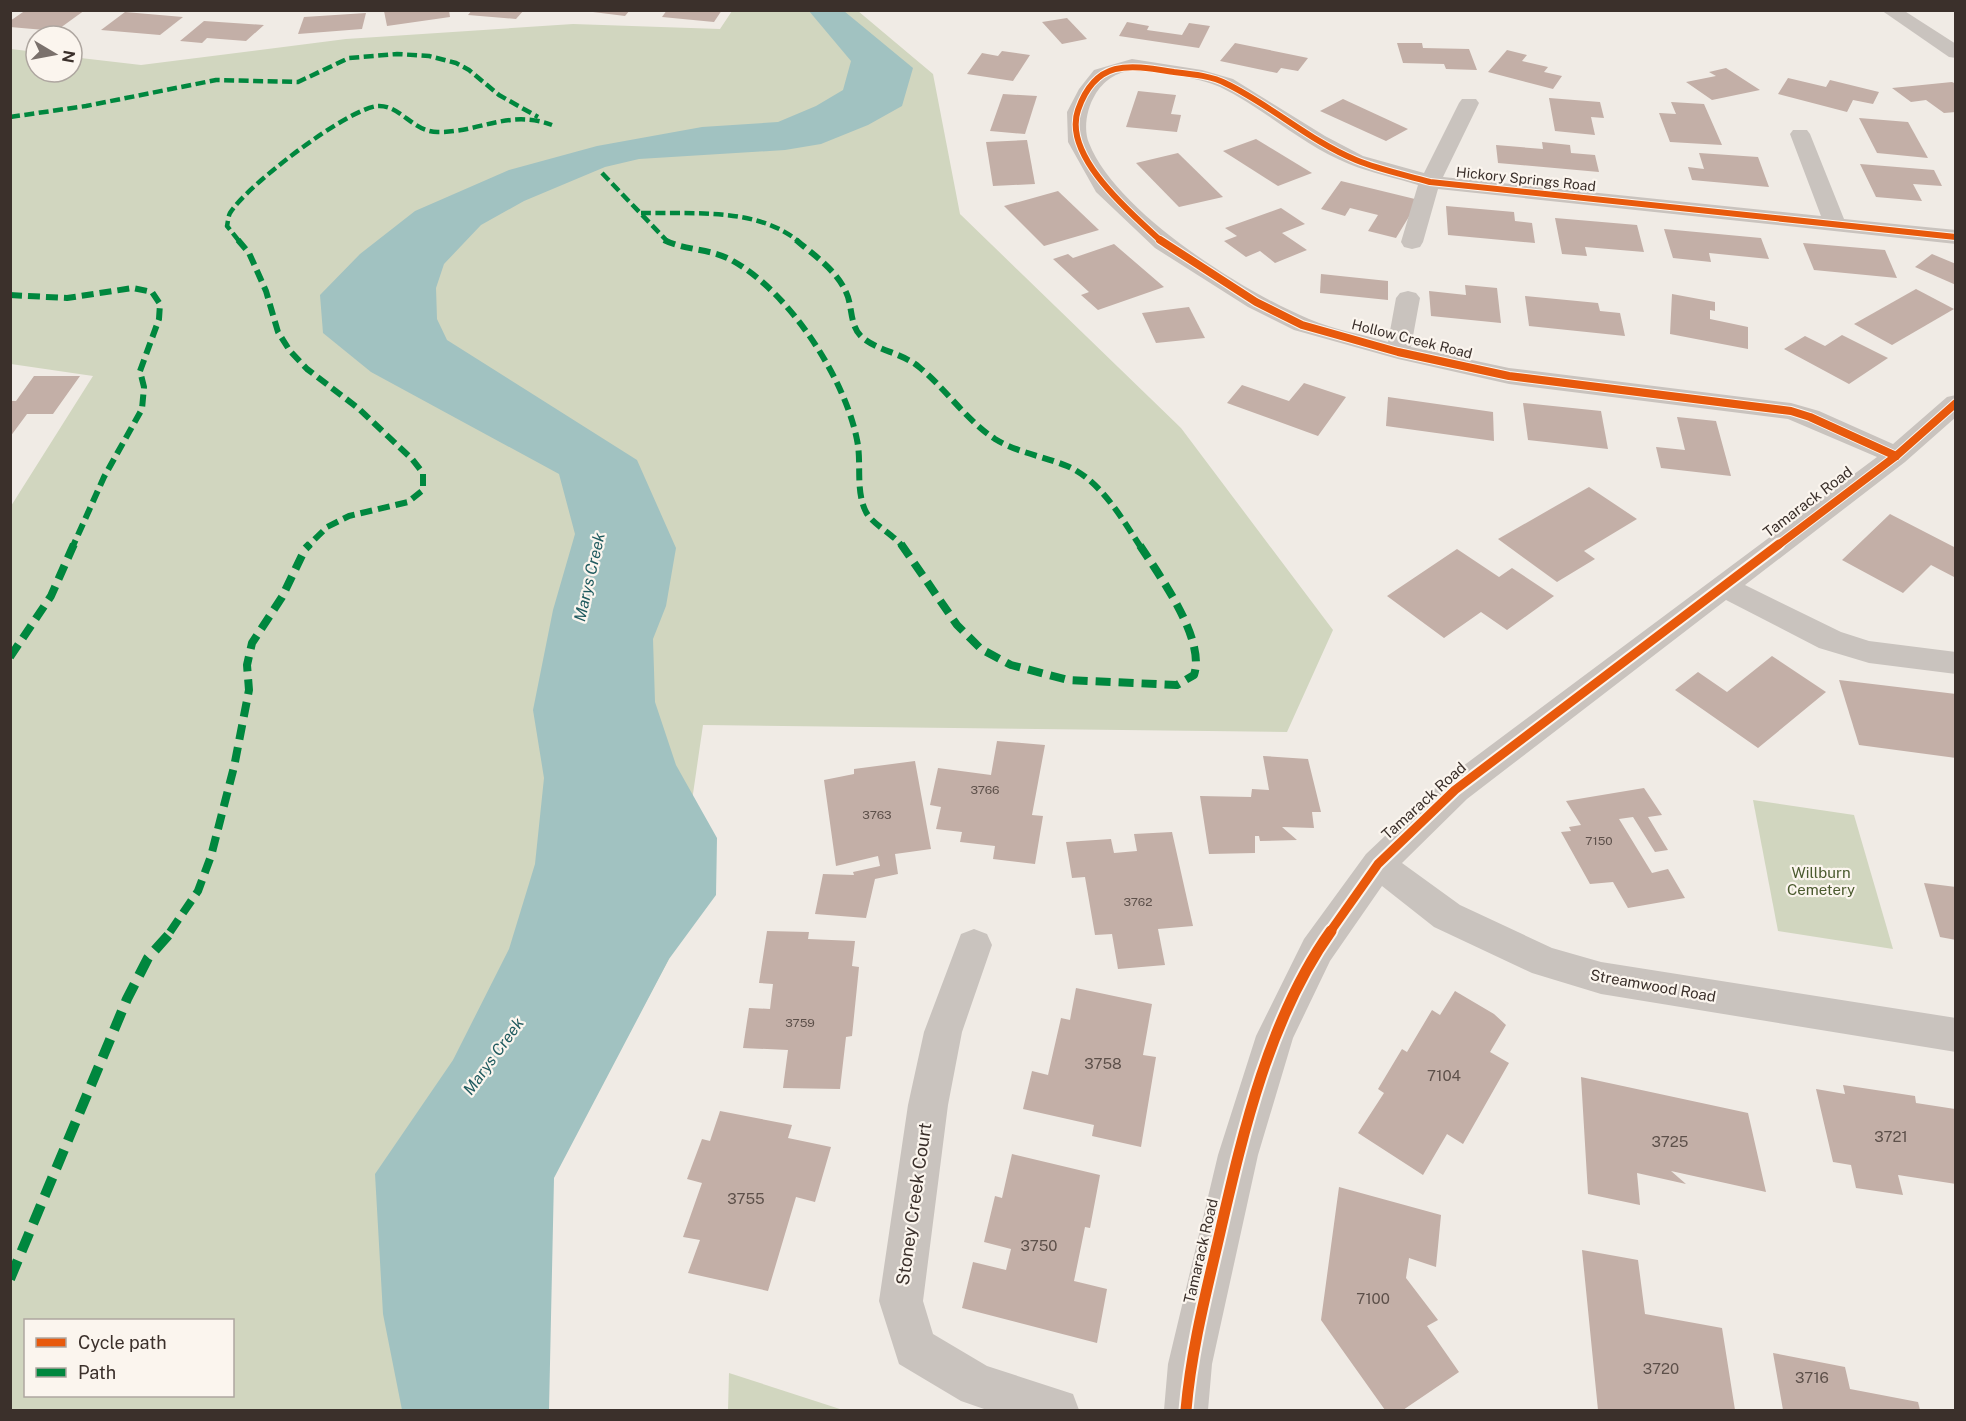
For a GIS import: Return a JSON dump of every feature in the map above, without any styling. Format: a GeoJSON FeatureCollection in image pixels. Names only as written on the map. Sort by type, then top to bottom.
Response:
{"type":"FeatureCollection","features":[{"type":"Feature","properties":{"kind":"street"},"geometry":{"type":"LineString","coordinates":[[1890,10],[1956,53]]}},
{"type":"Feature","properties":{"kind":"street","name":"Hickory Springs Road"},"geometry":{"type":"LineString","coordinates":[[1119,68],[1132,65],[1150,67],[1202,76],[1226,83],[1318,140],[1356,160],[1430,182],[1956,237]]}},
{"type":"Feature","properties":{"kind":"street","name":"Hollow Creek Road"},"geometry":{"type":"LineString","coordinates":[[1119,68],[1101,74],[1086,93],[1077,112],[1078,142],[1104,187],[1163,243],[1256,302],[1302,325],[1398,351],[1509,376],[1739,402],[1791,411],[1810,417],[1896,456]]}},
{"type":"Feature","properties":{"kind":"street"},"geometry":{"type":"LineString","coordinates":[[1412,242],[1430,182],[1469,103]]}},
{"type":"Feature","properties":{"kind":"street"},"geometry":{"type":"LineString","coordinates":[[1800,134],[1835,224]]}},
{"type":"Feature","properties":{"kind":"street"},"geometry":{"type":"LineString","coordinates":[[1398,351],[1408,298]]}},
{"type":"Feature","properties":{"kind":"street","name":"Tamarack Road"},"geometry":{"type":"LineString","coordinates":[[1186,1410],[1190,1364],[1238,1155],[1275,1036],[1317,950],[1378,864],[1455,790],[1896,456],[1956,403]]}},
{"type":"Feature","properties":{"kind":"street"},"geometry":{"type":"LineString","coordinates":[[1722,586],[1830,640],[1869,652],[1956,663]]}},
{"type":"Feature","properties":{"kind":"street","name":"Streamwood Road"},"geometry":{"type":"LineString","coordinates":[[1378,864],[1447,916],[1545,962],[1601,978],[1956,1035]]}},
{"type":"Feature","properties":{"kind":"street","name":"Stoney Creek Court"},"geometry":{"type":"LineString","coordinates":[[974,945],[944,1032],[928,1105],[901,1301],[915,1348],[977,1385],[1057,1410]]}},
{"type":"Feature","properties":{"kind":"green space"},"geometry":{"type":"Polygon","coordinates":[[[732,11],[858,11],[933,74],[960,214],[1181,428],[1333,630],[1287,732],[703,725],[669,959],[426,1410],[11,1410],[11,506],[93,376],[11,364],[11,49],[24,51],[24,84],[84,84],[84,58],[141,65],[346,39],[573,24],[720,29],[732,11]]]}},
{"type":"Feature","properties":{"kind":"green space","name":"Willburn Cemetery"},"geometry":{"type":"Polygon","coordinates":[[[1753,800],[1854,815],[1893,949],[1778,931],[1753,800]]]}},
{"type":"Feature","properties":{"kind":"green space"},"geometry":{"type":"Polygon","coordinates":[[[729,1373],[843,1410],[728,1410],[729,1373]]]}},
{"type":"Feature","properties":{"kind":"water","name":"Marys Creek"},"geometry":{"type":"Polygon","coordinates":[[[809,11],[844,11],[913,68],[902,106],[868,125],[821,144],[785,150],[639,159],[605,167],[524,201],[481,225],[444,264],[436,288],[437,319],[447,340],[637,460],[676,548],[666,606],[653,639],[655,702],[676,765],[717,838],[716,895],[669,959],[554,1178],[549,1410],[402,1410],[383,1314],[375,1174],[453,1060],[509,949],[535,864],[544,778],[533,710],[553,610],[575,534],[559,474],[371,372],[323,333],[320,295],[360,254],[415,211],[509,170],[597,146],[702,127],[778,122],[816,106],[843,90],[851,61],[809,11]]]}},
{"type":"Feature","properties":{"kind":"building"},"geometry":{"type":"Polygon","coordinates":[[[26,10],[85,10],[66,24],[24,24],[24,28],[10,27],[10,21],[26,10]]]}},
{"type":"Feature","properties":{"kind":"building"},"geometry":{"type":"Polygon","coordinates":[[[449,10],[450,17],[387,26],[384,11],[449,10]]]}},
{"type":"Feature","properties":{"kind":"building"},"geometry":{"type":"Polygon","coordinates":[[[472,10],[524,10],[516,19],[468,15],[472,10]]]}},
{"type":"Feature","properties":{"kind":"building"},"geometry":{"type":"Polygon","coordinates":[[[577,10],[630,10],[625,16],[577,10]]]}},
{"type":"Feature","properties":{"kind":"building"},"geometry":{"type":"Polygon","coordinates":[[[667,10],[722,10],[714,22],[662,17],[667,10]]]}},
{"type":"Feature","properties":{"kind":"building"},"geometry":{"type":"Polygon","coordinates":[[[125,12],[183,17],[160,35],[101,30],[125,12]]]}},
{"type":"Feature","properties":{"kind":"building"},"geometry":{"type":"Polygon","coordinates":[[[366,13],[362,29],[298,34],[304,17],[366,13]]]}},
{"type":"Feature","properties":{"kind":"building"},"geometry":{"type":"Polygon","coordinates":[[[1067,18],[1087,39],[1062,44],[1042,22],[1067,18]]]}},
{"type":"Feature","properties":{"kind":"building"},"geometry":{"type":"Polygon","coordinates":[[[204,21],[264,25],[246,41],[207,38],[202,43],[180,41],[204,21]]]}},
{"type":"Feature","properties":{"kind":"building"},"geometry":{"type":"Polygon","coordinates":[[[1127,22],[1149,26],[1147,30],[1182,35],[1189,23],[1210,26],[1199,48],[1119,36],[1127,22]]]}},
{"type":"Feature","properties":{"kind":"building"},"geometry":{"type":"Polygon","coordinates":[[[1235,43],[1308,58],[1298,71],[1281,68],[1277,73],[1220,61],[1235,43]]]}},
{"type":"Feature","properties":{"kind":"building"},"geometry":{"type":"Polygon","coordinates":[[[1397,43],[1422,43],[1423,48],[1469,49],[1477,70],[1446,69],[1444,64],[1403,63],[1397,43]]]}},
{"type":"Feature","properties":{"kind":"building"},"geometry":{"type":"Polygon","coordinates":[[[1507,50],[1527,55],[1522,61],[1548,67],[1544,72],[1562,76],[1553,89],[1488,72],[1507,50]]]}},
{"type":"Feature","properties":{"kind":"building"},"geometry":{"type":"Polygon","coordinates":[[[1002,51],[1030,55],[1013,81],[967,74],[982,53],[998,56],[1002,51]]]}},
{"type":"Feature","properties":{"kind":"building"},"geometry":{"type":"Polygon","coordinates":[[[1726,68],[1760,90],[1712,100],[1686,82],[1716,76],[1709,72],[1726,68]]]}},
{"type":"Feature","properties":{"kind":"building"},"geometry":{"type":"Polygon","coordinates":[[[1788,78],[1826,87],[1830,80],[1879,92],[1873,104],[1853,100],[1847,112],[1778,94],[1788,78]]]}},
{"type":"Feature","properties":{"kind":"building"},"geometry":{"type":"Polygon","coordinates":[[[1952,82],[1956,84],[1956,112],[1944,113],[1926,100],[1911,102],[1892,88],[1952,82]]]}},
{"type":"Feature","properties":{"kind":"building"},"geometry":{"type":"Polygon","coordinates":[[[1138,91],[1176,95],[1171,114],[1181,115],[1177,132],[1126,127],[1138,91]]]}},
{"type":"Feature","properties":{"kind":"building"},"geometry":{"type":"Polygon","coordinates":[[[1003,94],[1037,96],[1025,134],[990,131],[1003,94]]]}},
{"type":"Feature","properties":{"kind":"building"},"geometry":{"type":"Polygon","coordinates":[[[1549,98],[1600,102],[1604,118],[1591,117],[1595,135],[1555,131],[1549,98]]]}},
{"type":"Feature","properties":{"kind":"building"},"geometry":{"type":"Polygon","coordinates":[[[1343,99],[1408,129],[1386,141],[1320,111],[1343,99]]]}},
{"type":"Feature","properties":{"kind":"building"},"geometry":{"type":"Polygon","coordinates":[[[1671,102],[1704,104],[1722,145],[1670,142],[1659,113],[1676,114],[1671,102]]]}},
{"type":"Feature","properties":{"kind":"building"},"geometry":{"type":"Polygon","coordinates":[[[1859,118],[1908,122],[1928,158],[1877,153],[1859,118]]]}},
{"type":"Feature","properties":{"kind":"building"},"geometry":{"type":"Polygon","coordinates":[[[1256,139],[1312,173],[1278,186],[1223,151],[1256,139]]]}},
{"type":"Feature","properties":{"kind":"building"},"geometry":{"type":"Polygon","coordinates":[[[1027,140],[1035,184],[993,186],[986,142],[1027,140]]]}},
{"type":"Feature","properties":{"kind":"building"},"geometry":{"type":"Polygon","coordinates":[[[1542,142],[1570,145],[1571,153],[1595,155],[1599,172],[1498,163],[1496,145],[1543,149],[1542,142]]]}},
{"type":"Feature","properties":{"kind":"building"},"geometry":{"type":"Polygon","coordinates":[[[1178,153],[1223,197],[1179,207],[1136,163],[1178,153]]]}},
{"type":"Feature","properties":{"kind":"building"},"geometry":{"type":"Polygon","coordinates":[[[1699,153],[1758,157],[1769,187],[1692,180],[1688,167],[1704,169],[1699,153]]]}},
{"type":"Feature","properties":{"kind":"building"},"geometry":{"type":"Polygon","coordinates":[[[1860,164],[1934,170],[1942,186],[1913,184],[1922,201],[1876,197],[1860,164]]]}},
{"type":"Feature","properties":{"kind":"building"},"geometry":{"type":"Polygon","coordinates":[[[1341,181],[1419,200],[1396,238],[1368,231],[1378,215],[1350,208],[1345,216],[1321,209],[1341,181]]]}},
{"type":"Feature","properties":{"kind":"building"},"geometry":{"type":"Polygon","coordinates":[[[1058,191],[1099,230],[1044,246],[1004,206],[1058,191]]]}},
{"type":"Feature","properties":{"kind":"building"},"geometry":{"type":"Polygon","coordinates":[[[1446,206],[1514,212],[1515,221],[1532,223],[1535,243],[1448,235],[1446,206]]]}},
{"type":"Feature","properties":{"kind":"building"},"geometry":{"type":"Polygon","coordinates":[[[1281,208],[1305,224],[1282,233],[1307,250],[1275,263],[1260,251],[1246,257],[1224,241],[1237,236],[1225,228],[1281,208]]]}},
{"type":"Feature","properties":{"kind":"building"},"geometry":{"type":"Polygon","coordinates":[[[1555,218],[1637,225],[1644,252],[1585,247],[1587,256],[1562,254],[1555,218]]]}},
{"type":"Feature","properties":{"kind":"building"},"geometry":{"type":"Polygon","coordinates":[[[1664,229],[1761,238],[1769,259],[1709,253],[1711,262],[1673,258],[1664,229]]]}},
{"type":"Feature","properties":{"kind":"building"},"geometry":{"type":"Polygon","coordinates":[[[1803,243],[1885,250],[1897,278],[1814,270],[1803,243]]]}},
{"type":"Feature","properties":{"kind":"building"},"geometry":{"type":"Polygon","coordinates":[[[1114,244],[1164,287],[1098,310],[1081,295],[1089,292],[1053,259],[1068,254],[1073,258],[1114,244]]]}},
{"type":"Feature","properties":{"kind":"building"},"geometry":{"type":"Polygon","coordinates":[[[1932,254],[1956,264],[1956,285],[1915,267],[1932,254]]]}},
{"type":"Feature","properties":{"kind":"building"},"geometry":{"type":"Polygon","coordinates":[[[1321,274],[1388,281],[1388,300],[1320,293],[1321,274]]]}},
{"type":"Feature","properties":{"kind":"building"},"geometry":{"type":"Polygon","coordinates":[[[1465,285],[1497,288],[1501,323],[1431,316],[1429,291],[1466,295],[1465,285]]]}},
{"type":"Feature","properties":{"kind":"building"},"geometry":{"type":"Polygon","coordinates":[[[1916,289],[1954,309],[1892,345],[1854,324],[1916,289]]]}},
{"type":"Feature","properties":{"kind":"building"},"geometry":{"type":"Polygon","coordinates":[[[1672,294],[1715,302],[1715,311],[1710,310],[1710,319],[1748,327],[1748,349],[1670,334],[1672,294]]]}},
{"type":"Feature","properties":{"kind":"building"},"geometry":{"type":"Polygon","coordinates":[[[1525,296],[1598,303],[1600,311],[1620,313],[1625,336],[1529,326],[1525,296]]]}},
{"type":"Feature","properties":{"kind":"building"},"geometry":{"type":"Polygon","coordinates":[[[1189,307],[1205,338],[1156,343],[1142,313],[1189,307]]]}},
{"type":"Feature","properties":{"kind":"building"},"geometry":{"type":"Polygon","coordinates":[[[1842,335],[1888,358],[1849,384],[1784,349],[1805,336],[1825,346],[1842,335]]]}},
{"type":"Feature","properties":{"kind":"building"},"geometry":{"type":"Polygon","coordinates":[[[34,376],[80,376],[53,414],[27,414],[10,437],[10,401],[16,401],[34,376]]]}},
{"type":"Feature","properties":{"kind":"building"},"geometry":{"type":"Polygon","coordinates":[[[1304,383],[1346,397],[1318,436],[1227,403],[1242,385],[1289,401],[1304,383]]]}},
{"type":"Feature","properties":{"kind":"building"},"geometry":{"type":"Polygon","coordinates":[[[1388,397],[1493,412],[1494,441],[1386,426],[1388,397]]]}},
{"type":"Feature","properties":{"kind":"building"},"geometry":{"type":"Polygon","coordinates":[[[1523,403],[1601,411],[1608,449],[1528,440],[1523,403]]]}},
{"type":"Feature","properties":{"kind":"building"},"geometry":{"type":"Polygon","coordinates":[[[1677,417],[1716,421],[1731,476],[1661,468],[1656,447],[1685,450],[1677,417]]]}},
{"type":"Feature","properties":{"kind":"building"},"geometry":{"type":"Polygon","coordinates":[[[1589,487],[1637,519],[1584,551],[1595,559],[1557,582],[1498,539],[1589,487]]]}},
{"type":"Feature","properties":{"kind":"building"},"geometry":{"type":"Polygon","coordinates":[[[1890,514],[1956,548],[1956,578],[1931,565],[1903,593],[1842,560],[1890,514]]]}},
{"type":"Feature","properties":{"kind":"building"},"geometry":{"type":"Polygon","coordinates":[[[1457,549],[1499,577],[1512,568],[1554,596],[1507,630],[1481,612],[1444,638],[1387,596],[1457,549]]]}},
{"type":"Feature","properties":{"kind":"building"},"geometry":{"type":"Polygon","coordinates":[[[1772,656],[1826,692],[1758,748],[1675,690],[1698,672],[1727,692],[1772,656]]]}},
{"type":"Feature","properties":{"kind":"building"},"geometry":{"type":"Polygon","coordinates":[[[1839,680],[1956,694],[1956,758],[1859,745],[1839,680]]]}},
{"type":"Feature","properties":{"kind":"building"},"geometry":{"type":"Polygon","coordinates":[[[997,741],[1045,745],[1032,815],[1043,816],[1035,864],[993,859],[995,846],[960,842],[962,832],[936,829],[941,807],[930,805],[938,768],[991,775],[997,741]]]}},
{"type":"Feature","properties":{"kind":"building"},"geometry":{"type":"Polygon","coordinates":[[[1263,756],[1308,759],[1321,812],[1312,812],[1314,828],[1282,827],[1297,840],[1260,841],[1259,836],[1255,836],[1255,853],[1209,854],[1200,796],[1251,797],[1252,789],[1269,790],[1263,756]]]}},
{"type":"Feature","properties":{"kind":"building"},"geometry":{"type":"Polygon","coordinates":[[[915,761],[931,849],[895,854],[898,874],[875,879],[866,918],[815,914],[823,874],[854,875],[853,872],[880,866],[878,856],[836,866],[824,780],[854,774],[854,769],[915,761]]]}},
{"type":"Feature","properties":{"kind":"building"},"geometry":{"type":"Polygon","coordinates":[[[1644,788],[1662,815],[1648,817],[1668,850],[1655,852],[1633,817],[1619,819],[1652,873],[1668,869],[1685,898],[1628,908],[1613,882],[1590,884],[1561,832],[1571,831],[1569,827],[1581,825],[1566,801],[1644,788]]]}},
{"type":"Feature","properties":{"kind":"building"},"geometry":{"type":"Polygon","coordinates":[[[1172,832],[1193,926],[1158,929],[1165,965],[1118,969],[1112,934],[1095,935],[1085,877],[1072,878],[1066,842],[1111,839],[1114,853],[1137,851],[1134,834],[1172,832]]]}},
{"type":"Feature","properties":{"kind":"building"},"geometry":{"type":"Polygon","coordinates":[[[1924,883],[1956,887],[1956,940],[1940,937],[1924,883]]]}},
{"type":"Feature","properties":{"kind":"building"},"geometry":{"type":"Polygon","coordinates":[[[767,931],[809,932],[808,939],[855,941],[852,966],[859,967],[852,1036],[846,1037],[840,1089],[783,1088],[788,1050],[743,1048],[749,1008],[770,1009],[773,984],[759,983],[767,931]]]}},
{"type":"Feature","properties":{"kind":"building"},"geometry":{"type":"Polygon","coordinates":[[[1076,988],[1152,1004],[1143,1055],[1156,1057],[1141,1147],[1092,1136],[1094,1125],[1023,1109],[1032,1071],[1048,1075],[1061,1018],[1070,1020],[1076,988]]]}},
{"type":"Feature","properties":{"kind":"building"},"geometry":{"type":"Polygon","coordinates":[[[1455,991],[1494,1014],[1506,1025],[1490,1052],[1509,1063],[1463,1144],[1447,1134],[1423,1175],[1358,1133],[1384,1093],[1378,1089],[1402,1049],[1407,1052],[1432,1010],[1440,1015],[1455,991]]]}},
{"type":"Feature","properties":{"kind":"building"},"geometry":{"type":"Polygon","coordinates":[[[1581,1077],[1748,1113],[1766,1192],[1671,1171],[1686,1184],[1637,1173],[1640,1205],[1588,1194],[1581,1077]]]}},
{"type":"Feature","properties":{"kind":"building"},"geometry":{"type":"Polygon","coordinates":[[[1843,1085],[1915,1096],[1916,1103],[1955,1109],[1956,1184],[1898,1175],[1903,1195],[1856,1188],[1851,1165],[1833,1162],[1816,1089],[1845,1094],[1843,1085]]]}},
{"type":"Feature","properties":{"kind":"building"},"geometry":{"type":"Polygon","coordinates":[[[720,1111],[792,1125],[788,1138],[831,1147],[815,1202],[796,1197],[768,1291],[688,1273],[700,1240],[683,1237],[702,1183],[687,1179],[702,1139],[710,1141],[720,1111]]]}},
{"type":"Feature","properties":{"kind":"building"},"geometry":{"type":"Polygon","coordinates":[[[1012,1154],[1100,1175],[1090,1228],[1085,1227],[1074,1281],[1107,1289],[1097,1343],[962,1308],[973,1262],[1006,1270],[1011,1249],[984,1242],[995,1196],[1002,1198],[1012,1154]]]}},
{"type":"Feature","properties":{"kind":"building"},"geometry":{"type":"Polygon","coordinates":[[[1339,1187],[1441,1215],[1436,1267],[1409,1258],[1406,1278],[1438,1320],[1427,1326],[1459,1372],[1403,1410],[1385,1410],[1321,1320],[1339,1187]]]}},
{"type":"Feature","properties":{"kind":"building"},"geometry":{"type":"Polygon","coordinates":[[[1582,1250],[1638,1260],[1645,1314],[1722,1328],[1735,1410],[1598,1410],[1582,1250]]]}},
{"type":"Feature","properties":{"kind":"building"},"geometry":{"type":"Polygon","coordinates":[[[1773,1353],[1845,1367],[1850,1389],[1918,1402],[1920,1410],[1783,1410],[1773,1353]]]}},
{"type":"Feature","properties":{"kind":"marked path"},"geometry":{"type":"LineString","coordinates":[[10,117],[86,106],[216,80],[298,82],[334,64],[368,54],[413,54],[456,63],[469,70],[499,95],[538,117]]}},
{"type":"Feature","properties":{"kind":"marked path"},"geometry":{"type":"LineString","coordinates":[[10,1279],[127,999],[148,958],[175,927],[198,891],[211,856],[234,767],[249,690],[247,665],[252,643],[282,597],[305,549],[327,527],[349,516],[408,502],[423,490],[423,473],[412,459],[358,408],[307,369],[290,351],[278,332],[266,291],[249,253],[227,226],[230,213],[256,186],[296,153],[339,123],[371,107],[393,109],[417,127],[437,133],[519,118],[536,119],[552,125]]}},
{"type":"Feature","properties":{"kind":"marked path"},"geometry":{"type":"LineString","coordinates":[[602,173],[629,199],[664,240],[677,246],[716,253],[734,261],[768,287],[797,319],[829,368],[850,409],[858,442],[861,499],[867,514],[900,543],[957,625],[981,649],[1011,665],[1068,680],[1177,685],[1194,675],[1197,659],[1192,639],[1167,590],[1133,535],[1099,490],[1086,477],[1067,466],[1016,449],[993,437],[971,419],[918,366],[861,337],[855,328],[848,297],[842,285],[820,261],[788,234],[772,226],[736,217],[641,213]]}},
{"type":"Feature","properties":{"kind":"marked path"},"geometry":{"type":"LineString","coordinates":[[10,295],[67,298],[133,288],[152,292],[160,304],[159,319],[140,371],[144,387],[142,409],[104,477],[51,596],[10,657]]}},
{"type":"Feature","properties":{"kind":"cycle path"},"geometry":{"type":"LineString","coordinates":[[1896,456],[1810,417],[1791,411],[1509,376],[1398,352],[1302,325],[1256,302],[1163,243],[1104,187],[1078,142],[1077,112],[1086,93],[1101,74],[1132,65],[1202,76],[1226,83],[1318,140],[1356,160],[1430,182],[1956,237]]}},
{"type":"Feature","properties":{"kind":"cycle path"},"geometry":{"type":"LineString","coordinates":[[1186,1410],[1190,1364],[1238,1155],[1275,1036],[1317,950],[1378,864],[1455,790],[1896,456],[1956,403]]}}]}
